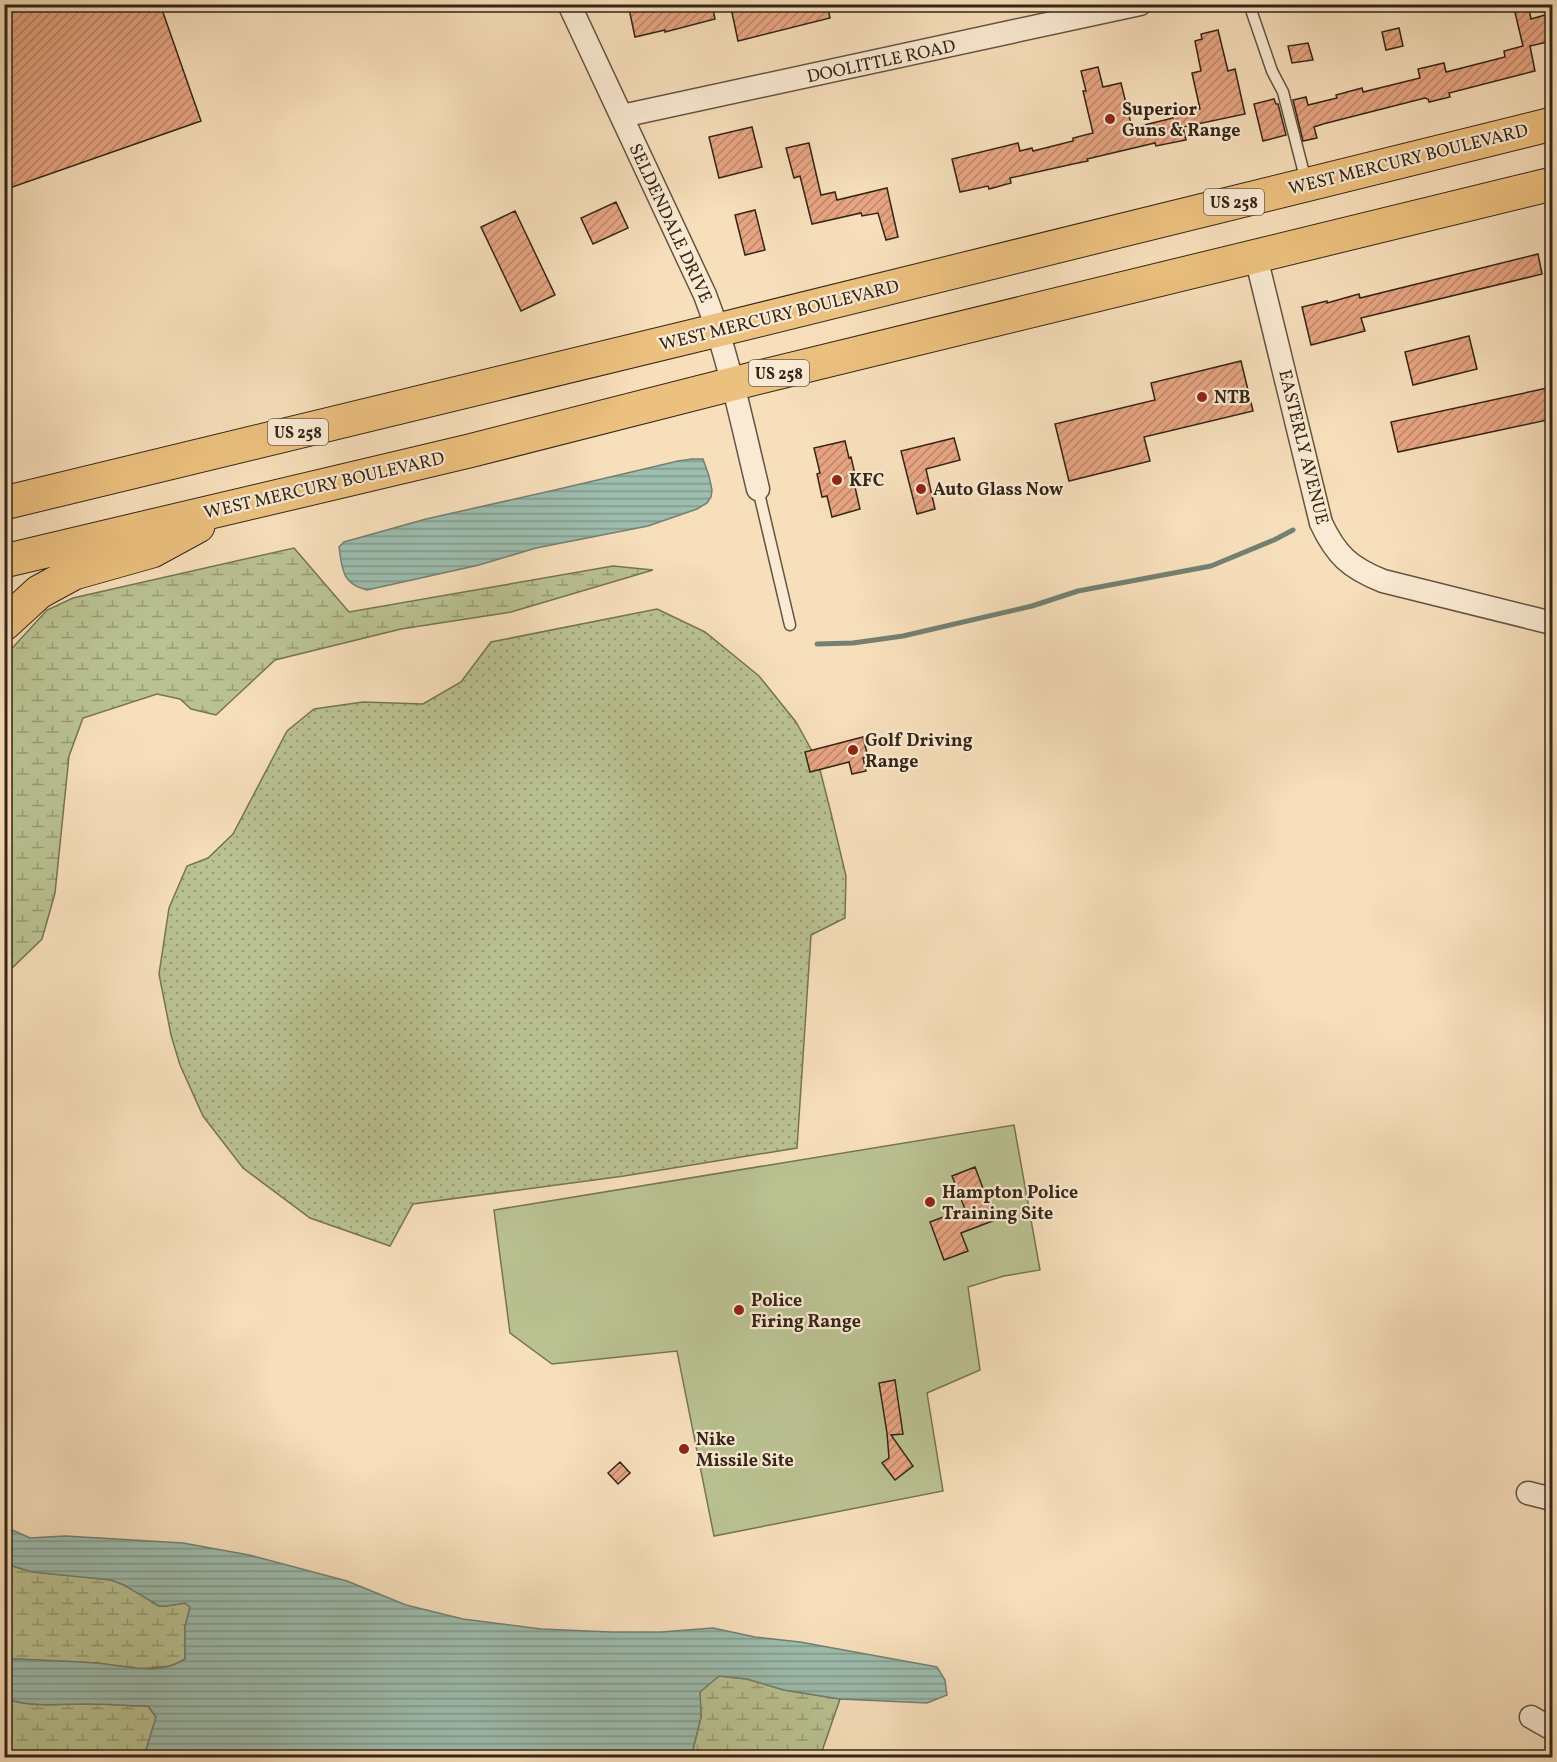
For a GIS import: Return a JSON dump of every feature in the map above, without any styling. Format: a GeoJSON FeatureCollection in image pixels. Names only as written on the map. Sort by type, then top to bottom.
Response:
{"type":"FeatureCollection","features":[{"type":"Feature","properties":{"kind":"main road","name":"WEST MERCURY BOULEVARD"},"geometry":{"type":"LineString","coordinates":[[4,503],[718,330],[1552,123]]}},
{"type":"Feature","properties":{"kind":"main road","name":"WEST MERCURY BOULEVARD"},"geometry":{"type":"LineString","coordinates":[[4,561],[469,451],[1552,184]]}},
{"type":"Feature","properties":{"kind":"main road"},"geometry":{"type":"LineString","coordinates":[[4,479],[99,480]]}},
{"type":"Feature","properties":{"kind":"main road"},"geometry":{"type":"LineString","coordinates":[[4,624],[39,592],[74,573],[152,551],[236,506]]}},
{"type":"Feature","properties":{"kind":"street","name":"SELDENDALE DRIVE"},"geometry":{"type":"LineString","coordinates":[[569,4],[705,295],[734,384],[758,489]]}},
{"type":"Feature","properties":{"kind":"street","name":"DOOLITTLE ROAD"},"geometry":{"type":"LineString","coordinates":[[622,116],[1140,4]]}},
{"type":"Feature","properties":{"kind":"street","name":"EASTERLY AVENUE"},"geometry":{"type":"LineString","coordinates":[[1256,256],[1321,523],[1333,547],[1352,566],[1364,574],[1383,581],[1552,623]]}},
{"type":"Feature","properties":{"kind":"street"},"geometry":{"type":"LineString","coordinates":[[1528,1493],[1552,1499]]}},
{"type":"Feature","properties":{"kind":"street"},"geometry":{"type":"LineString","coordinates":[[1531,1717],[1552,1729]]}},
{"type":"Feature","properties":{"kind":"lane"},"geometry":{"type":"LineString","coordinates":[[1249,4],[1272,71],[1283,92],[1307,184]]}},
{"type":"Feature","properties":{"kind":"lane","name":"SELDENDALE DRIVE"},"geometry":{"type":"LineString","coordinates":[[758,489],[790,625]]}},
{"type":"Feature","properties":{"kind":"green space"},"geometry":{"type":"Polygon","coordinates":[[[294,548],[349,612],[613,566],[653,570],[511,612],[401,629],[275,660],[216,715],[191,709],[180,699],[157,694],[83,718],[69,756],[55,893],[42,939],[12,968],[5,971],[5,656],[47,610],[73,598],[294,548]]]}},
{"type":"Feature","properties":{"kind":"green space"},"geometry":{"type":"Polygon","coordinates":[[[657,609],[705,632],[759,676],[796,722],[818,762],[846,876],[845,918],[811,935],[797,1148],[624,1176],[413,1204],[390,1246],[310,1218],[243,1168],[203,1116],[180,1065],[171,1035],[159,974],[169,908],[187,866],[208,858],[233,834],[287,731],[314,709],[363,702],[423,704],[461,682],[491,642],[657,609]]]}},
{"type":"Feature","properties":{"kind":"green space","name":"Police Firing Range"},"geometry":{"type":"Polygon","coordinates":[[[1014,1125],[1040,1270],[1004,1276],[968,1287],[980,1370],[927,1393],[943,1491],[714,1536],[677,1351],[552,1364],[510,1333],[494,1210],[1014,1125]]]}},
{"type":"Feature","properties":{"kind":"green space"},"geometry":{"type":"Polygon","coordinates":[[[4,1563],[30,1571],[110,1580],[129,1588],[159,1606],[185,1603],[190,1607],[185,1627],[185,1659],[173,1666],[139,1669],[97,1663],[12,1659],[5,1652],[4,1563]]]}},
{"type":"Feature","properties":{"kind":"green space"},"geometry":{"type":"Polygon","coordinates":[[[719,1676],[747,1679],[784,1690],[840,1699],[820,1757],[691,1758],[701,1717],[700,1692],[719,1676]]]}},
{"type":"Feature","properties":{"kind":"green space"},"geometry":{"type":"Polygon","coordinates":[[[4,1698],[37,1704],[148,1706],[156,1717],[144,1757],[5,1757],[4,1698]]]}},
{"type":"Feature","properties":{"kind":"shaded area"},"geometry":{"type":"Polygon","coordinates":[[[692,459],[703,459],[712,490],[711,497],[707,503],[697,509],[648,526],[536,548],[479,565],[367,590],[352,584],[343,569],[339,547],[344,542],[426,519],[692,459]]]}},
{"type":"Feature","properties":{"kind":"shaded area"},"geometry":{"type":"Polygon","coordinates":[[[5,1523],[10,1529],[30,1538],[65,1536],[183,1543],[249,1555],[347,1581],[406,1605],[463,1619],[541,1629],[612,1632],[661,1632],[713,1628],[937,1667],[945,1680],[947,1695],[927,1703],[840,1699],[784,1690],[747,1679],[719,1676],[700,1692],[701,1717],[691,1757],[144,1757],[156,1717],[148,1706],[37,1704],[5,1698],[5,1652],[12,1659],[95,1663],[141,1669],[163,1667],[185,1659],[185,1627],[190,1607],[185,1603],[159,1606],[111,1580],[32,1572],[7,1564],[5,1563],[5,1523]]]}},
{"type":"Feature","properties":{"kind":"building"},"geometry":{"type":"Polygon","coordinates":[[[4,4],[160,4],[201,121],[4,190],[4,4]]]}},
{"type":"Feature","properties":{"kind":"building"},"geometry":{"type":"Polygon","coordinates":[[[628,4],[712,4],[715,19],[635,37],[628,4]]]}},
{"type":"Feature","properties":{"kind":"building"},"geometry":{"type":"Polygon","coordinates":[[[746,4],[827,4],[830,18],[738,41],[731,8],[746,4]]]}},
{"type":"Feature","properties":{"kind":"building"},"geometry":{"type":"Polygon","coordinates":[[[1513,4],[1528,4],[1531,19],[1552,13],[1552,41],[1530,46],[1535,71],[1449,93],[1450,97],[1429,102],[1425,98],[1323,124],[1314,127],[1317,138],[1303,141],[1293,100],[1306,97],[1308,105],[1337,98],[1336,95],[1362,88],[1363,92],[1420,78],[1418,69],[1444,63],[1446,72],[1505,57],[1504,51],[1523,46],[1513,4]]]}},
{"type":"Feature","properties":{"kind":"building"},"geometry":{"type":"Polygon","coordinates":[[[1399,28],[1403,46],[1386,50],[1382,32],[1399,28]]]}},
{"type":"Feature","properties":{"kind":"building"},"geometry":{"type":"Polygon","coordinates":[[[1218,30],[1228,71],[1235,69],[1245,114],[1183,127],[1186,140],[1156,146],[1155,143],[1010,178],[1011,183],[989,189],[988,186],[960,192],[952,159],[1018,143],[1020,151],[1032,148],[1033,151],[1073,141],[1073,138],[1093,133],[1083,91],[1086,91],[1081,71],[1098,67],[1103,87],[1121,83],[1132,128],[1200,109],[1192,73],[1201,71],[1195,41],[1202,39],[1201,34],[1218,30]]]}},
{"type":"Feature","properties":{"kind":"building"},"geometry":{"type":"Polygon","coordinates":[[[1308,43],[1313,60],[1292,63],[1288,46],[1308,43]]]}},
{"type":"Feature","properties":{"kind":"building"},"geometry":{"type":"Polygon","coordinates":[[[1274,99],[1278,104],[1286,135],[1263,141],[1254,104],[1274,99]]]}},
{"type":"Feature","properties":{"kind":"building"},"geometry":{"type":"Polygon","coordinates":[[[752,127],[762,167],[719,178],[709,137],[752,127]]]}},
{"type":"Feature","properties":{"kind":"building"},"geometry":{"type":"Polygon","coordinates":[[[809,143],[821,195],[835,192],[837,200],[887,188],[898,237],[886,240],[878,213],[862,216],[861,213],[812,224],[800,176],[794,178],[786,148],[809,143]]]}},
{"type":"Feature","properties":{"kind":"building"},"geometry":{"type":"Polygon","coordinates":[[[616,202],[628,228],[593,244],[581,218],[616,202]]]}},
{"type":"Feature","properties":{"kind":"building"},"geometry":{"type":"Polygon","coordinates":[[[755,210],[765,250],[745,255],[735,215],[755,210]]]}},
{"type":"Feature","properties":{"kind":"building"},"geometry":{"type":"Polygon","coordinates":[[[515,211],[555,295],[521,311],[481,227],[515,211]]]}},
{"type":"Feature","properties":{"kind":"building"},"geometry":{"type":"Polygon","coordinates":[[[1538,254],[1542,274],[1361,318],[1365,331],[1311,345],[1302,307],[1359,294],[1360,298],[1538,254]]]}},
{"type":"Feature","properties":{"kind":"building"},"geometry":{"type":"Polygon","coordinates":[[[1469,336],[1477,369],[1413,385],[1405,352],[1469,336]]]}},
{"type":"Feature","properties":{"kind":"building"},"geometry":{"type":"Polygon","coordinates":[[[1241,361],[1253,411],[1144,437],[1150,461],[1069,481],[1055,424],[1155,400],[1151,383],[1241,361]]]}},
{"type":"Feature","properties":{"kind":"building"},"geometry":{"type":"Polygon","coordinates":[[[1552,387],[1552,419],[1398,452],[1391,422],[1552,387]]]}},
{"type":"Feature","properties":{"kind":"building","name":"Auto Glass Now"},"geometry":{"type":"Polygon","coordinates":[[[954,438],[960,460],[926,469],[935,509],[917,514],[901,451],[954,438]]]}},
{"type":"Feature","properties":{"kind":"building","name":"KFC"},"geometry":{"type":"Polygon","coordinates":[[[845,441],[858,487],[855,487],[860,509],[832,517],[827,496],[822,497],[817,474],[820,473],[814,448],[845,441]]]}},
{"type":"Feature","properties":{"kind":"building"},"geometry":{"type":"Polygon","coordinates":[[[863,737],[868,757],[863,758],[866,771],[852,774],[849,762],[810,772],[805,752],[863,737]]]}},
{"type":"Feature","properties":{"kind":"building"},"geometry":{"type":"Polygon","coordinates":[[[975,1167],[995,1220],[961,1233],[968,1251],[944,1260],[930,1222],[965,1209],[952,1176],[975,1167]]]}},
{"type":"Feature","properties":{"kind":"building"},"geometry":{"type":"Polygon","coordinates":[[[895,1380],[903,1434],[891,1435],[913,1466],[895,1480],[882,1463],[889,1458],[879,1383],[895,1380]]]}},
{"type":"Feature","properties":{"kind":"building"},"geometry":{"type":"Polygon","coordinates":[[[620,1462],[630,1473],[618,1484],[608,1473],[620,1462]]]}},
{"type":"Feature","properties":{"kind":"waterway"},"geometry":{"type":"LineString","coordinates":[[817,644],[853,643],[903,636],[1032,606],[1078,591],[1211,566],[1293,530]]}},
{"type":"Feature","properties":{"kind":"place","name":"Superior Guns & Range"},"geometry":{"type":"Point","coordinates":[1110,119]}},
{"type":"Feature","properties":{"kind":"place","name":"NTB"},"geometry":{"type":"Point","coordinates":[1202,397]}},
{"type":"Feature","properties":{"kind":"place","name":"KFC"},"geometry":{"type":"Point","coordinates":[837,480]}},
{"type":"Feature","properties":{"kind":"place","name":"Auto Glass Now"},"geometry":{"type":"Point","coordinates":[921,489]}},
{"type":"Feature","properties":{"kind":"place","name":"Golf Driving Range"},"geometry":{"type":"Point","coordinates":[853,750]}},
{"type":"Feature","properties":{"kind":"place","name":"Hampton Police Training Site"},"geometry":{"type":"Point","coordinates":[930,1202]}},
{"type":"Feature","properties":{"kind":"place","name":"Police Firing Range"},"geometry":{"type":"Point","coordinates":[739,1310]}},
{"type":"Feature","properties":{"kind":"place","name":"Nike Missile Site"},"geometry":{"type":"Point","coordinates":[684,1449]}}]}
